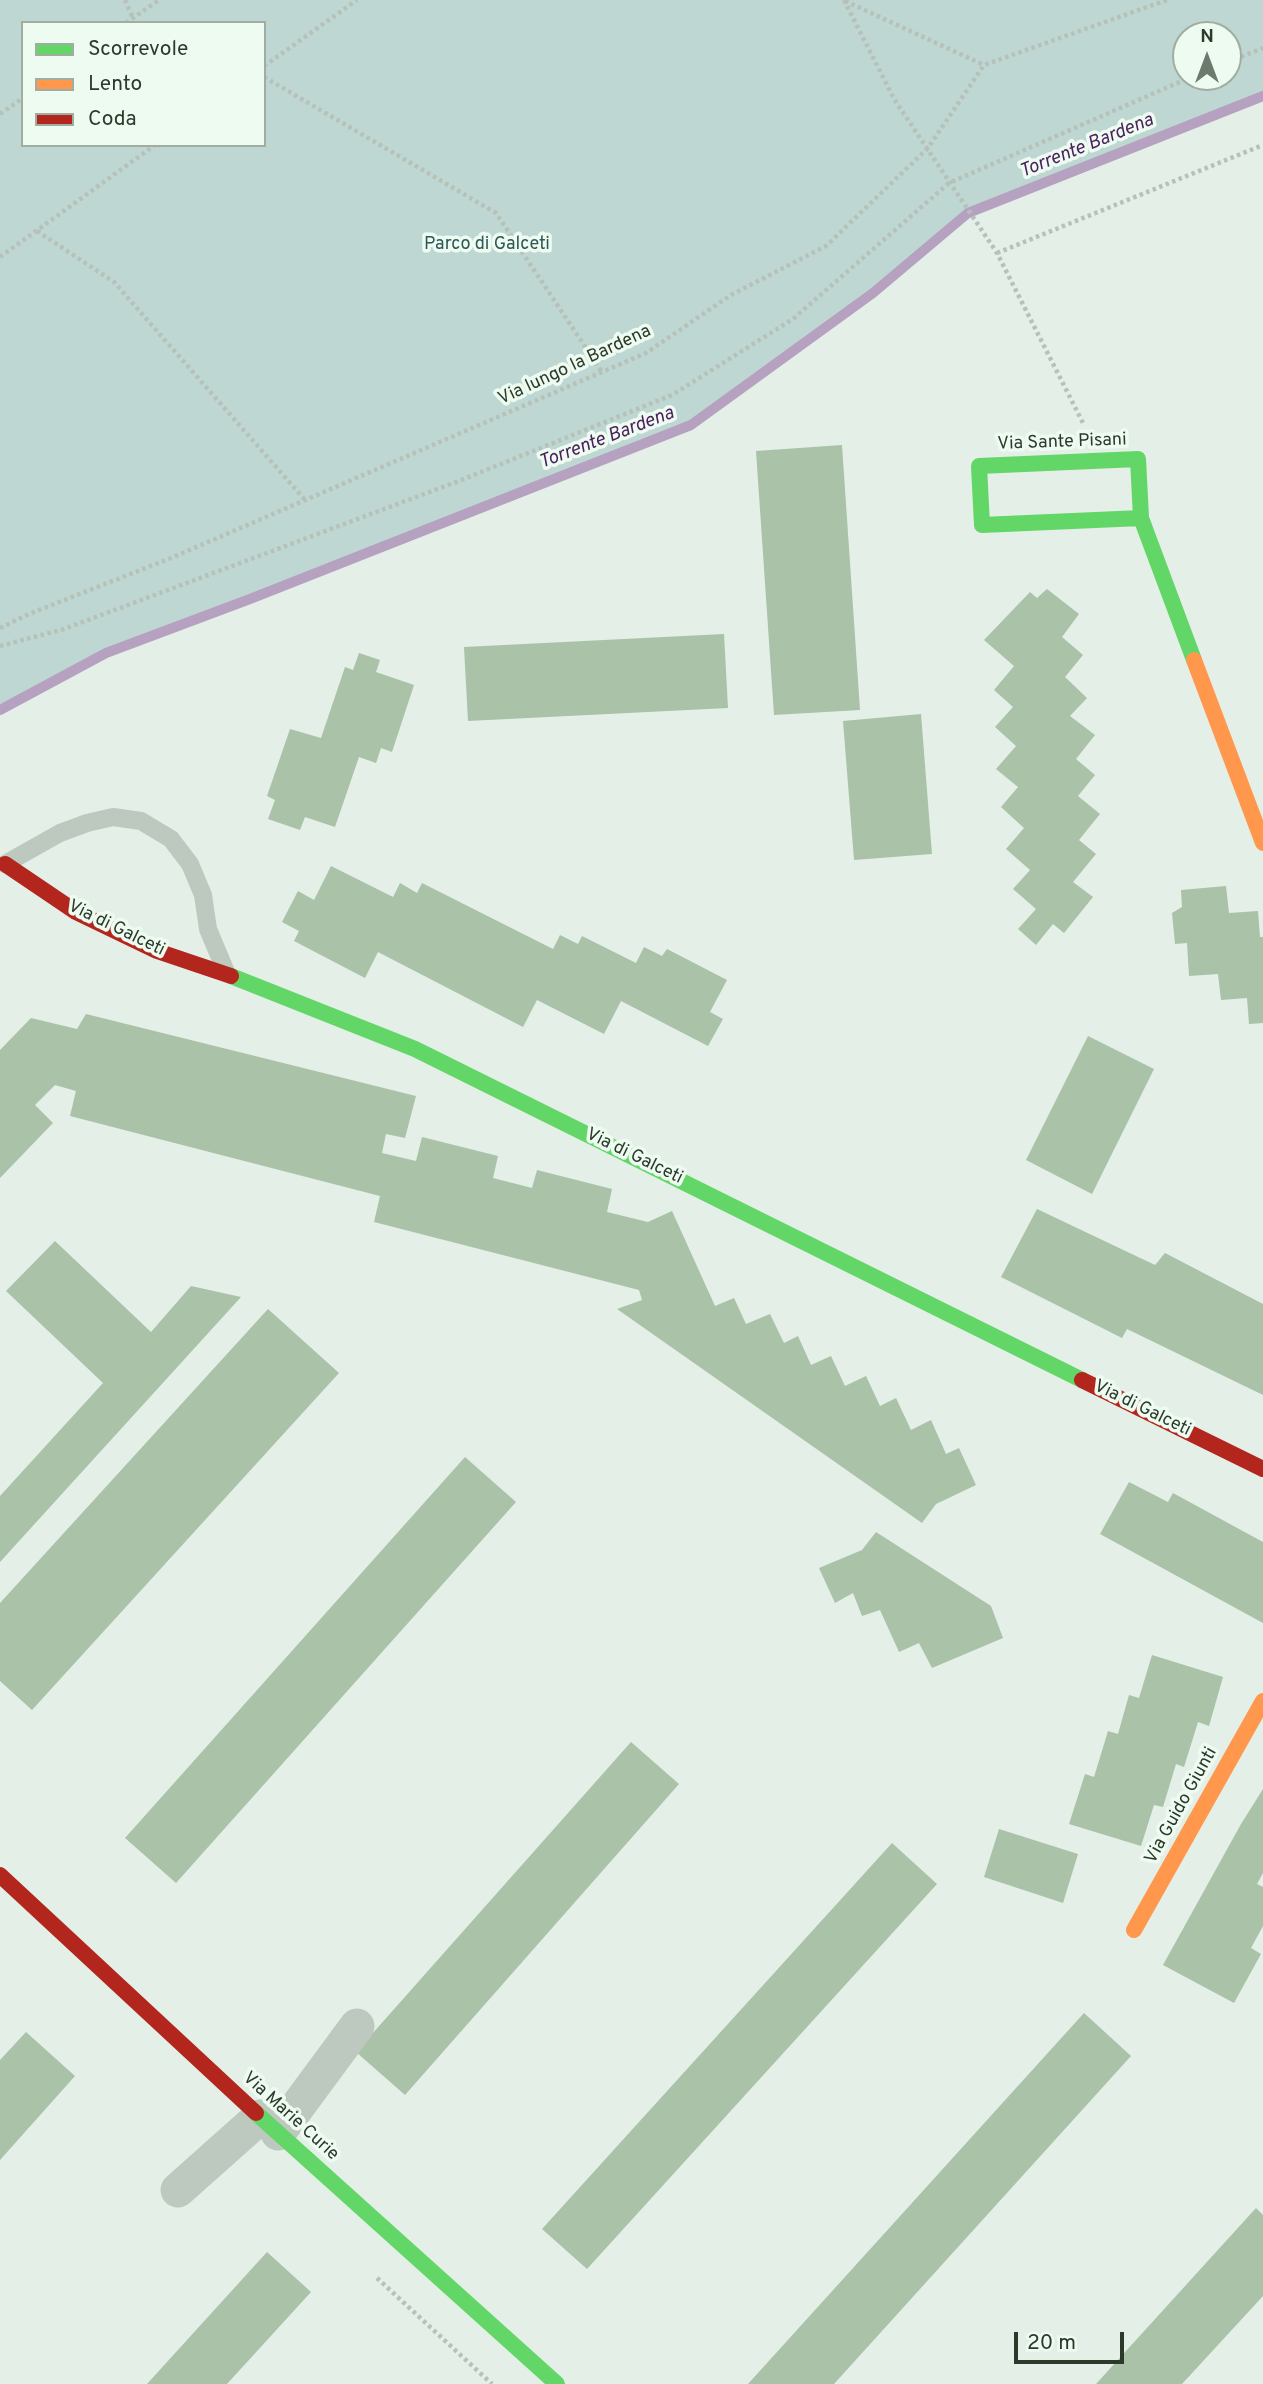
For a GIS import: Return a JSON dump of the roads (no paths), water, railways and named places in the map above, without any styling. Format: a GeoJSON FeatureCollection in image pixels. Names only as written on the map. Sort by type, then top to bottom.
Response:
{"type":"FeatureCollection","features":[{"type":"Feature","properties":{"kind":"street","name":"Via Sante Pisani"},"geometry":{"type":"LineString","coordinates":[[1141,518],[982,525],[979,466],[1138,459],[1141,518],[1263,844]]}},
{"type":"Feature","properties":{"kind":"street","name":"Via di Galceti"},"geometry":{"type":"LineString","coordinates":[[2,862],[76,912],[157,951],[228,975],[415,1049],[1263,1469]]}},
{"type":"Feature","properties":{"kind":"street","name":"Via Guido Giunti"},"geometry":{"type":"LineString","coordinates":[[1134,1930],[1263,1701]]}},
{"type":"Feature","properties":{"kind":"street","name":"Via Marie Curie"},"geometry":{"type":"LineString","coordinates":[[0,1875],[269,2125],[557,2384]]}},
{"type":"Feature","properties":{"kind":"street"},"geometry":{"type":"LineString","coordinates":[[178,2190],[269,2125],[357,2025]]}},
{"type":"Feature","properties":{"kind":"lane"},"geometry":{"type":"LineString","coordinates":[[2,862],[60,833],[87,823],[113,817],[141,821],[172,839],[190,864],[203,895],[208,929],[228,975]]}},
{"type":"Feature","properties":{"kind":"waterway","name":"Torrente Bardena"},"geometry":{"type":"LineString","coordinates":[[0,710],[106,653],[691,425],[873,293],[968,213],[1263,96]]}},
{"type":"Feature","properties":{"kind":"park label","name":"Parco di Galceti"},"geometry":{"type":"Point","coordinates":[487,245]}}]}
